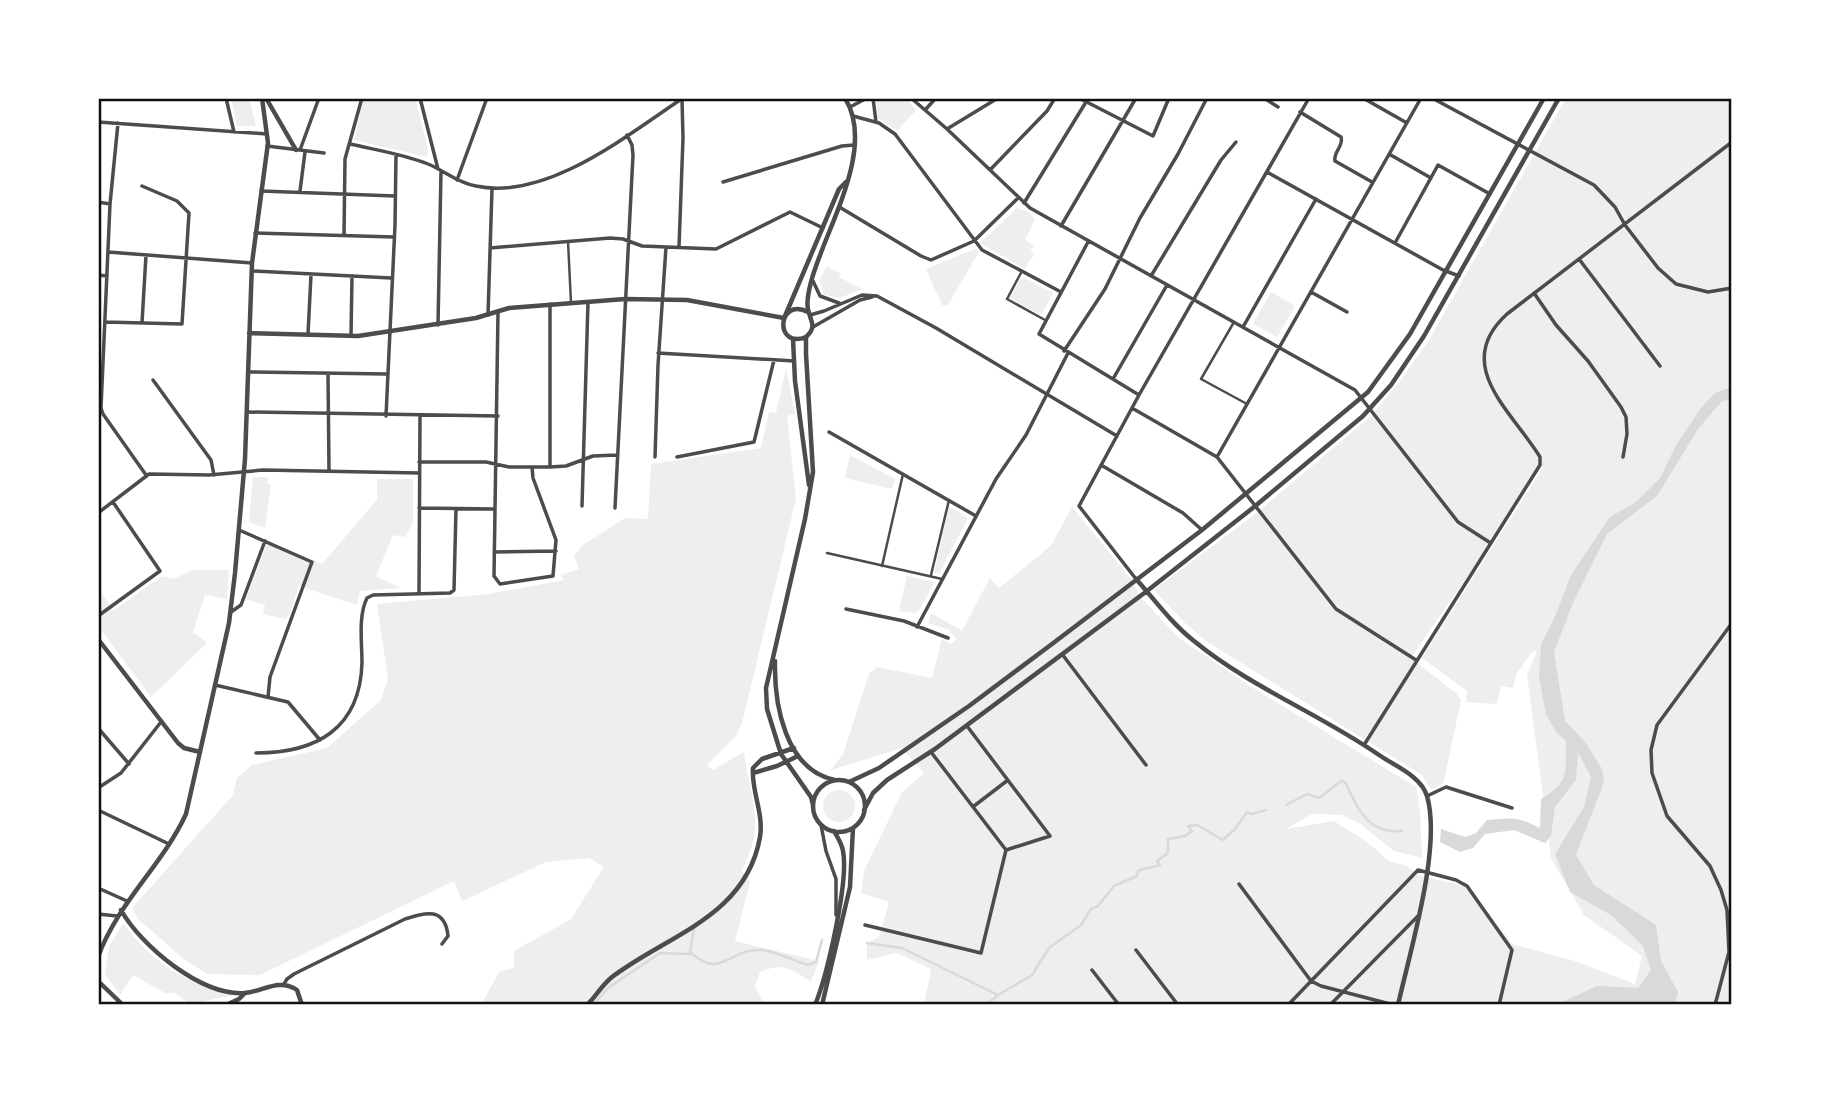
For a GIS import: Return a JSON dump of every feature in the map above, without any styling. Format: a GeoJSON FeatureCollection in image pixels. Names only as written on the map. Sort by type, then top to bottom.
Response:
{"type":"FeatureCollection","features":[{"type":"Feature","properties":{"kind":"street"},"geometry":{"type":"LineString","coordinates":[[226,98],[234,132]]}},
{"type":"Feature","properties":{"kind":"street"},"geometry":{"type":"LineString","coordinates":[[98,957],[117,916],[169,844],[187,811],[231,612],[244,471],[252,264],[268,134],[264,98]]}},
{"type":"Feature","properties":{"kind":"street"},"geometry":{"type":"LineString","coordinates":[[264,98],[300,150]]}},
{"type":"Feature","properties":{"kind":"street"},"geometry":{"type":"LineString","coordinates":[[300,191],[300,150],[319,98]]}},
{"type":"Feature","properties":{"kind":"street"},"geometry":{"type":"LineString","coordinates":[[344,235],[345,159],[362,98]]}},
{"type":"Feature","properties":{"kind":"street"},"geometry":{"type":"LineString","coordinates":[[419,98],[440,170],[438,325]]}},
{"type":"Feature","properties":{"kind":"street"},"geometry":{"type":"LineString","coordinates":[[350,144],[396,155],[440,170],[457,180],[492,189],[524,185],[562,172],[627,135],[683,98]]}},
{"type":"Feature","properties":{"kind":"street"},"geometry":{"type":"LineString","coordinates":[[679,248],[683,98]]}},
{"type":"Feature","properties":{"kind":"street"},"geometry":{"type":"LineString","coordinates":[[813,327],[809,313],[813,276],[846,193],[854,145],[853,116],[845,98]]}},
{"type":"Feature","properties":{"kind":"street"},"geometry":{"type":"LineString","coordinates":[[850,107],[867,98]]}},
{"type":"Feature","properties":{"kind":"street"},"geometry":{"type":"LineString","coordinates":[[873,98],[876,122]]}},
{"type":"Feature","properties":{"kind":"street"},"geometry":{"type":"LineString","coordinates":[[911,98],[1024,204],[1353,388],[1363,397],[1458,522],[1490,543]]}},
{"type":"Feature","properties":{"kind":"street"},"geometry":{"type":"LineString","coordinates":[[925,110],[936,98]]}},
{"type":"Feature","properties":{"kind":"street"},"geometry":{"type":"LineString","coordinates":[[947,129],[998,98]]}},
{"type":"Feature","properties":{"kind":"street"},"geometry":{"type":"LineString","coordinates":[[990,170],[1044,114],[1055,98]]}},
{"type":"Feature","properties":{"kind":"street"},"geometry":{"type":"LineString","coordinates":[[1079,98],[1153,136],[1169,98]]}},
{"type":"Feature","properties":{"kind":"street"},"geometry":{"type":"LineString","coordinates":[[1061,227],[1136,98]]}},
{"type":"Feature","properties":{"kind":"street"},"geometry":{"type":"LineString","coordinates":[[917,627],[1000,473],[1024,440],[1066,352],[1096,305],[1140,218],[1207,98]]}},
{"type":"Feature","properties":{"kind":"street"},"geometry":{"type":"LineString","coordinates":[[1264,98],[1278,107]]}},
{"type":"Feature","properties":{"kind":"street"},"geometry":{"type":"LineString","coordinates":[[1239,884],[1311,981],[1317,985],[1396,1005],[1427,873],[1430,826],[1427,796],[1414,778],[1208,652],[1180,629],[1156,604],[1079,506],[1308,98]]}},
{"type":"Feature","properties":{"kind":"street"},"geometry":{"type":"LineString","coordinates":[[1363,98],[1407,123]]}},
{"type":"Feature","properties":{"kind":"street"},"geometry":{"type":"LineString","coordinates":[[1217,457],[1421,98]]}},
{"type":"Feature","properties":{"kind":"street"},"geometry":{"type":"LineString","coordinates":[[1432,98],[1594,185],[1615,208],[1658,268],[1676,284],[1708,292],[1732,288]]}},
{"type":"Feature","properties":{"kind":"street"},"geometry":{"type":"LineString","coordinates":[[775,649],[778,706],[798,756],[818,775],[849,782],[879,768],[969,706],[1202,530],[1363,397],[1410,334],[1544,98]]}},
{"type":"Feature","properties":{"kind":"street"},"geometry":{"type":"LineString","coordinates":[[821,825],[834,831],[853,828],[880,786],[967,726],[1147,591],[1371,408],[1414,352],[1559,98]]}},
{"type":"Feature","properties":{"kind":"street"},"geometry":{"type":"LineString","coordinates":[[457,180],[487,99]]}},
{"type":"Feature","properties":{"kind":"street"},"geometry":{"type":"LineString","coordinates":[[1024,204],[1086,102]]}},
{"type":"Feature","properties":{"kind":"street"},"geometry":{"type":"LineString","coordinates":[[1300,113],[1340,137],[1342,143],[1334,156],[1335,161],[1373,182]]}},
{"type":"Feature","properties":{"kind":"street"},"geometry":{"type":"LineString","coordinates":[[853,116],[876,122],[892,132],[982,250],[1060,292]]}},
{"type":"Feature","properties":{"kind":"street"},"geometry":{"type":"LineString","coordinates":[[98,122],[268,134]]}},
{"type":"Feature","properties":{"kind":"street"},"geometry":{"type":"LineString","coordinates":[[118,123],[110,204],[101,408],[146,475]]}},
{"type":"Feature","properties":{"kind":"street"},"geometry":{"type":"LineString","coordinates":[[615,508],[633,155],[627,135]]}},
{"type":"Feature","properties":{"kind":"street"},"geometry":{"type":"LineString","coordinates":[[1151,276],[1217,166],[1236,142]]}},
{"type":"Feature","properties":{"kind":"street"},"geometry":{"type":"LineString","coordinates":[[1364,745],[1540,466],[1541,460],[1495,394],[1485,372],[1482,352],[1486,341],[1500,320],[1732,143]]}},
{"type":"Feature","properties":{"kind":"street"},"geometry":{"type":"LineString","coordinates":[[723,182],[842,146],[854,145]]}},
{"type":"Feature","properties":{"kind":"street"},"geometry":{"type":"LineString","coordinates":[[267,146],[324,153]]}},
{"type":"Feature","properties":{"kind":"street"},"geometry":{"type":"LineString","coordinates":[[1389,154],[1431,178]]}},
{"type":"Feature","properties":{"kind":"street"},"geometry":{"type":"LineString","coordinates":[[386,415],[396,155]]}},
{"type":"Feature","properties":{"kind":"street"},"geometry":{"type":"LineString","coordinates":[[1395,243],[1437,166],[1490,194]]}},
{"type":"Feature","properties":{"kind":"street"},"geometry":{"type":"LineString","coordinates":[[1267,172],[1445,271],[1459,276]]}},
{"type":"Feature","properties":{"kind":"street"},"geometry":{"type":"LineString","coordinates":[[846,181],[839,189],[785,317],[784,329],[793,339],[799,340],[806,337],[813,327],[860,300],[877,296]]}},
{"type":"Feature","properties":{"kind":"street"},"geometry":{"type":"LineString","coordinates":[[105,322],[182,324],[190,218],[187,208],[142,186]]}},
{"type":"Feature","properties":{"kind":"street"},"geometry":{"type":"LineString","coordinates":[[488,315],[492,189]]}},
{"type":"Feature","properties":{"kind":"street"},"geometry":{"type":"LineString","coordinates":[[261,191],[395,196]]}},
{"type":"Feature","properties":{"kind":"street"},"geometry":{"type":"LineString","coordinates":[[841,208],[928,260],[974,241],[1018,198]]}},
{"type":"Feature","properties":{"kind":"street"},"geometry":{"type":"LineString","coordinates":[[1243,327],[1315,199]]}},
{"type":"Feature","properties":{"kind":"street"},"geometry":{"type":"LineString","coordinates":[[98,202],[110,204]]}},
{"type":"Feature","properties":{"kind":"street"},"geometry":{"type":"LineString","coordinates":[[490,248],[607,238],[642,246],[713,249],[790,212],[823,228]]}},
{"type":"Feature","properties":{"kind":"street"},"geometry":{"type":"LineString","coordinates":[[255,233],[394,237]]}},
{"type":"Feature","properties":{"kind":"street"},"geometry":{"type":"LineString","coordinates":[[568,241],[571,303]]}},
{"type":"Feature","properties":{"kind":"street"},"geometry":{"type":"LineString","coordinates":[[1088,242],[1039,333],[1139,395]]}},
{"type":"Feature","properties":{"kind":"street"},"geometry":{"type":"LineString","coordinates":[[655,457],[666,247]]}},
{"type":"Feature","properties":{"kind":"street"},"geometry":{"type":"LineString","coordinates":[[108,252],[252,264]]}},
{"type":"Feature","properties":{"kind":"street"},"geometry":{"type":"LineString","coordinates":[[142,323],[146,255]]}},
{"type":"Feature","properties":{"kind":"street"},"geometry":{"type":"LineString","coordinates":[[1579,258],[1660,366]]}},
{"type":"Feature","properties":{"kind":"street"},"geometry":{"type":"LineString","coordinates":[[252,271],[391,278]]}},
{"type":"Feature","properties":{"kind":"street"},"geometry":{"type":"LineString","coordinates":[[1022,271],[1007,299],[1045,320]]}},
{"type":"Feature","properties":{"kind":"street"},"geometry":{"type":"LineString","coordinates":[[98,275],[107,276]]}},
{"type":"Feature","properties":{"kind":"street"},"geometry":{"type":"LineString","coordinates":[[308,334],[311,275]]}},
{"type":"Feature","properties":{"kind":"street"},"geometry":{"type":"LineString","coordinates":[[351,336],[352,276]]}},
{"type":"Feature","properties":{"kind":"street"},"geometry":{"type":"LineString","coordinates":[[813,276],[819,295],[841,304]]}},
{"type":"Feature","properties":{"kind":"street"},"geometry":{"type":"LineString","coordinates":[[1112,379],[1167,285]]}},
{"type":"Feature","properties":{"kind":"street"},"geometry":{"type":"LineString","coordinates":[[1311,292],[1347,312]]}},
{"type":"Feature","properties":{"kind":"street"},"geometry":{"type":"LineString","coordinates":[[1534,293],[1621,407],[1626,417],[1627,434],[1623,457]]}},
{"type":"Feature","properties":{"kind":"street"},"geometry":{"type":"LineString","coordinates":[[249,333],[351,336],[438,325],[498,311],[625,299],[693,301],[785,317],[795,309],[809,313],[863,295],[877,296],[1117,436]]}},
{"type":"Feature","properties":{"kind":"street"},"geometry":{"type":"LineString","coordinates":[[582,506],[588,302]]}},
{"type":"Feature","properties":{"kind":"street"},"geometry":{"type":"LineString","coordinates":[[550,304],[550,467]]}},
{"type":"Feature","properties":{"kind":"street"},"geometry":{"type":"LineString","coordinates":[[498,311],[494,576],[497,582],[504,585],[553,576],[555,537],[533,478],[532,467]]}},
{"type":"Feature","properties":{"kind":"street"},"geometry":{"type":"LineString","coordinates":[[1234,322],[1201,379],[1247,404]]}},
{"type":"Feature","properties":{"kind":"street"},"geometry":{"type":"LineString","coordinates":[[806,337],[813,472],[805,519],[766,688],[767,709],[781,754],[811,797],[814,812],[821,825],[835,879],[836,919]]}},
{"type":"Feature","properties":{"kind":"street"},"geometry":{"type":"LineString","coordinates":[[793,339],[809,489]]}},
{"type":"Feature","properties":{"kind":"street"},"geometry":{"type":"LineString","coordinates":[[98,350],[104,350]]}},
{"type":"Feature","properties":{"kind":"street"},"geometry":{"type":"LineString","coordinates":[[659,353],[794,361]]}},
{"type":"Feature","properties":{"kind":"street"},"geometry":{"type":"LineString","coordinates":[[677,457],[755,441],[774,360]]}},
{"type":"Feature","properties":{"kind":"street"},"geometry":{"type":"LineString","coordinates":[[248,372],[387,374]]}},
{"type":"Feature","properties":{"kind":"street"},"geometry":{"type":"LineString","coordinates":[[328,374],[329,471]]}},
{"type":"Feature","properties":{"kind":"street"},"geometry":{"type":"LineString","coordinates":[[153,380],[211,460],[214,475]]}},
{"type":"Feature","properties":{"kind":"street"},"geometry":{"type":"LineString","coordinates":[[1132,408],[1217,457],[1336,609],[1416,660]]}},
{"type":"Feature","properties":{"kind":"street"},"geometry":{"type":"LineString","coordinates":[[247,412],[498,416]]}},
{"type":"Feature","properties":{"kind":"street"},"geometry":{"type":"LineString","coordinates":[[419,594],[420,416]]}},
{"type":"Feature","properties":{"kind":"street"},"geometry":{"type":"LineString","coordinates":[[829,432],[976,516]]}},
{"type":"Feature","properties":{"kind":"street"},"geometry":{"type":"LineString","coordinates":[[419,462],[550,467],[566,466],[584,458],[617,455]]}},
{"type":"Feature","properties":{"kind":"street"},"geometry":{"type":"LineString","coordinates":[[1101,466],[1183,513],[1202,530]]}},
{"type":"Feature","properties":{"kind":"street"},"geometry":{"type":"LineString","coordinates":[[98,513],[146,475],[214,475],[244,471],[419,473]]}},
{"type":"Feature","properties":{"kind":"street"},"geometry":{"type":"LineString","coordinates":[[882,566],[903,474]]}},
{"type":"Feature","properties":{"kind":"street"},"geometry":{"type":"LineString","coordinates":[[931,576],[949,500]]}},
{"type":"Feature","properties":{"kind":"street"},"geometry":{"type":"LineString","coordinates":[[98,615],[160,571],[113,502]]}},
{"type":"Feature","properties":{"kind":"street"},"geometry":{"type":"LineString","coordinates":[[419,508],[495,509]]}},
{"type":"Feature","properties":{"kind":"street"},"geometry":{"type":"LineString","coordinates":[[256,753],[293,751],[320,740],[341,724],[357,696],[361,676],[363,608],[367,598],[373,595],[450,593],[454,590],[456,509]]}},
{"type":"Feature","properties":{"kind":"street"},"geometry":{"type":"LineString","coordinates":[[239,530],[313,562],[270,677],[268,697]]}},
{"type":"Feature","properties":{"kind":"street"},"geometry":{"type":"LineString","coordinates":[[231,612],[241,605],[265,541]]}},
{"type":"Feature","properties":{"kind":"street"},"geometry":{"type":"LineString","coordinates":[[494,552],[556,551]]}},
{"type":"Feature","properties":{"kind":"street"},"geometry":{"type":"LineString","coordinates":[[827,553],[942,579]]}},
{"type":"Feature","properties":{"kind":"street"},"geometry":{"type":"LineString","coordinates":[[846,609],[904,621],[948,638]]}},
{"type":"Feature","properties":{"kind":"street"},"geometry":{"type":"LineString","coordinates":[[1715,1005],[1729,952],[1727,910],[1710,866],[1667,816],[1652,774],[1651,750],[1657,724],[1732,622]]}},
{"type":"Feature","properties":{"kind":"street"},"geometry":{"type":"LineString","coordinates":[[98,639],[180,746],[200,752]]}},
{"type":"Feature","properties":{"kind":"street"},"geometry":{"type":"LineString","coordinates":[[1062,654],[1146,765]]}},
{"type":"Feature","properties":{"kind":"street"},"geometry":{"type":"LineString","coordinates":[[215,685],[289,703],[320,740]]}},
{"type":"Feature","properties":{"kind":"street"},"geometry":{"type":"LineString","coordinates":[[98,788],[118,776],[161,722]]}},
{"type":"Feature","properties":{"kind":"street"},"geometry":{"type":"LineString","coordinates":[[967,726],[1050,835],[1006,850]]}},
{"type":"Feature","properties":{"kind":"street"},"geometry":{"type":"LineString","coordinates":[[98,728],[129,764]]}},
{"type":"Feature","properties":{"kind":"street"},"geometry":{"type":"LineString","coordinates":[[587,1005],[614,976],[694,929],[733,893],[751,863],[760,838],[760,814],[753,768],[759,761],[794,748]]}},
{"type":"Feature","properties":{"kind":"street"},"geometry":{"type":"LineString","coordinates":[[931,752],[1006,850]]}},
{"type":"Feature","properties":{"kind":"street"},"geometry":{"type":"LineString","coordinates":[[753,773],[798,756]]}},
{"type":"Feature","properties":{"kind":"street"},"geometry":{"type":"LineString","coordinates":[[813,805],[823,786],[836,780]]}},
{"type":"Feature","properties":{"kind":"street"},"geometry":{"type":"LineString","coordinates":[[973,807],[1008,780]]}},
{"type":"Feature","properties":{"kind":"street"},"geometry":{"type":"LineString","coordinates":[[849,782],[862,794],[864,810]]}},
{"type":"Feature","properties":{"kind":"street"},"geometry":{"type":"LineString","coordinates":[[1427,796],[1446,787],[1512,808]]}},
{"type":"Feature","properties":{"kind":"street"},"geometry":{"type":"LineString","coordinates":[[98,810],[169,844]]}},
{"type":"Feature","properties":{"kind":"street"},"geometry":{"type":"LineString","coordinates":[[822,1005],[831,977],[850,887],[853,828]]}},
{"type":"Feature","properties":{"kind":"street"},"geometry":{"type":"LineString","coordinates":[[815,1005],[842,889],[842,846],[834,831]]}},
{"type":"Feature","properties":{"kind":"street"},"geometry":{"type":"LineString","coordinates":[[865,925],[981,953],[1006,850]]}},
{"type":"Feature","properties":{"kind":"street"},"geometry":{"type":"LineString","coordinates":[[1288,1005],[1418,870],[1456,880],[1467,886],[1512,950],[1499,1005]]}},
{"type":"Feature","properties":{"kind":"street"},"geometry":{"type":"LineString","coordinates":[[98,888],[127,901]]}},
{"type":"Feature","properties":{"kind":"street"},"geometry":{"type":"LineString","coordinates":[[121,910],[139,934],[190,977],[211,986],[246,992],[284,984],[297,990],[302,1005]]}},
{"type":"Feature","properties":{"kind":"street"},"geometry":{"type":"LineString","coordinates":[[98,914],[117,916]]}},
{"type":"Feature","properties":{"kind":"street"},"geometry":{"type":"LineString","coordinates":[[284,984],[294,974],[405,919],[422,914],[435,914],[443,920],[448,936],[442,944]]}},
{"type":"Feature","properties":{"kind":"street"},"geometry":{"type":"LineString","coordinates":[[1331,1005],[1418,916]]}},
{"type":"Feature","properties":{"kind":"street"},"geometry":{"type":"LineString","coordinates":[[1136,950],[1178,1005]]}},
{"type":"Feature","properties":{"kind":"street"},"geometry":{"type":"LineString","coordinates":[[1092,970],[1119,1005]]}},
{"type":"Feature","properties":{"kind":"street"},"geometry":{"type":"LineString","coordinates":[[98,981],[122,1005]]}},
{"type":"Feature","properties":{"kind":"street"},"geometry":{"type":"LineString","coordinates":[[226,1005],[246,992]]}},
{"type":"Feature","properties":{"kind":"shaded area"},"geometry":{"type":"Polygon","coordinates":[[[231,98],[249,98],[256,126],[237,126],[231,98]]]}},
{"type":"Feature","properties":{"kind":"shaded area"},"geometry":{"type":"Polygon","coordinates":[[[364,98],[415,98],[428,148],[427,157],[354,140],[364,98]]]}},
{"type":"Feature","properties":{"kind":"shaded area"},"geometry":{"type":"Polygon","coordinates":[[[905,98],[916,110],[897,131],[878,118],[876,100],[905,98]]]}},
{"type":"Feature","properties":{"kind":"shaded area"},"geometry":{"type":"Polygon","coordinates":[[[1566,98],[1732,98],[1732,1005],[924,1005],[931,969],[897,953],[867,960],[867,943],[879,937],[889,902],[861,893],[864,871],[902,792],[924,773],[902,748],[831,770],[843,754],[869,674],[877,667],[932,678],[942,639],[951,644],[957,639],[949,630],[928,623],[931,613],[961,630],[960,634],[990,578],[999,588],[1047,549],[1072,507],[1131,579],[1142,599],[1179,638],[1250,686],[1416,787],[1422,858],[1394,851],[1360,824],[1342,815],[1312,814],[1286,829],[1334,821],[1367,842],[1389,861],[1407,866],[1420,876],[1467,886],[1512,944],[1575,961],[1635,984],[1642,956],[1584,915],[1551,858],[1527,674],[1537,651],[1533,651],[1517,673],[1513,688],[1501,686],[1497,704],[1466,702],[1467,691],[1422,658],[1542,469],[1542,460],[1484,552],[1411,658],[1461,700],[1444,781],[1431,789],[1422,775],[1206,641],[1154,590],[1254,515],[1371,416],[1429,340],[1566,98]]]}},
{"type":"Feature","properties":{"kind":"shaded area"},"geometry":{"type":"Polygon","coordinates":[[[1017,208],[1029,212],[1035,219],[1025,240],[1034,245],[1030,251],[1034,254],[1025,269],[980,243],[1017,208]]]}},
{"type":"Feature","properties":{"kind":"shaded area"},"geometry":{"type":"Polygon","coordinates":[[[975,249],[979,252],[947,306],[942,305],[926,269],[975,249]]]}},
{"type":"Feature","properties":{"kind":"shaded area"},"geometry":{"type":"Polygon","coordinates":[[[827,266],[841,274],[839,277],[862,289],[840,298],[824,295],[819,280],[827,266]]]}},
{"type":"Feature","properties":{"kind":"shaded area"},"geometry":{"type":"Polygon","coordinates":[[[1025,278],[1053,293],[1041,315],[1009,298],[1020,279],[1025,278]]]}},
{"type":"Feature","properties":{"kind":"shaded area"},"geometry":{"type":"Polygon","coordinates":[[[1271,292],[1295,306],[1277,337],[1253,324],[1271,292]]]}},
{"type":"Feature","properties":{"kind":"shaded area"},"geometry":{"type":"Polygon","coordinates":[[[786,368],[795,414],[787,416],[796,499],[742,723],[736,736],[707,765],[713,770],[744,752],[753,798],[753,840],[741,871],[750,881],[735,941],[819,961],[811,981],[781,967],[760,972],[755,986],[765,1005],[481,1005],[499,972],[514,968],[514,951],[571,919],[604,867],[589,858],[546,862],[462,901],[454,881],[260,975],[207,974],[185,960],[138,919],[132,908],[233,795],[237,778],[252,765],[327,748],[381,700],[388,678],[377,604],[489,594],[564,580],[561,575],[579,569],[574,556],[583,545],[625,518],[648,519],[651,464],[761,448],[769,412],[776,413],[786,368]]]}},
{"type":"Feature","properties":{"kind":"shaded area"},"geometry":{"type":"Polygon","coordinates":[[[1732,387],[1732,399],[1722,401],[1698,429],[1657,496],[1607,534],[1573,603],[1554,652],[1565,721],[1585,742],[1602,769],[1604,782],[1576,855],[1594,885],[1656,925],[1661,961],[1678,992],[1675,1005],[1556,1005],[1597,986],[1638,988],[1651,970],[1643,946],[1611,915],[1570,892],[1555,854],[1584,807],[1591,777],[1578,752],[1576,780],[1555,807],[1551,836],[1545,843],[1514,830],[1485,834],[1473,848],[1460,852],[1440,842],[1441,829],[1465,837],[1476,833],[1487,820],[1509,818],[1540,828],[1541,799],[1562,781],[1566,761],[1566,741],[1556,732],[1546,714],[1539,677],[1541,645],[1571,575],[1610,517],[1636,502],[1660,478],[1675,447],[1700,409],[1715,393],[1732,387]]]}},
{"type":"Feature","properties":{"kind":"shaded area"},"geometry":{"type":"Polygon","coordinates":[[[850,455],[895,479],[892,489],[845,478],[850,455]]]}},
{"type":"Feature","properties":{"kind":"shaded area"},"geometry":{"type":"Polygon","coordinates":[[[253,477],[268,477],[267,483],[271,484],[265,528],[249,522],[253,477]]]}},
{"type":"Feature","properties":{"kind":"shaded area"},"geometry":{"type":"Polygon","coordinates":[[[377,479],[413,479],[413,522],[405,537],[393,535],[376,576],[400,588],[360,591],[357,605],[299,586],[289,615],[285,619],[263,614],[265,605],[246,599],[267,544],[313,563],[314,560],[322,564],[377,500],[377,479]]]}},
{"type":"Feature","properties":{"kind":"shaded area"},"geometry":{"type":"Polygon","coordinates":[[[949,506],[968,518],[939,574],[934,573],[949,506]]]}},
{"type":"Feature","properties":{"kind":"shaded area"},"geometry":{"type":"Polygon","coordinates":[[[192,570],[229,570],[227,599],[205,595],[193,632],[207,643],[151,697],[98,626],[98,588],[114,610],[162,576],[174,579],[192,570]]]}},
{"type":"Feature","properties":{"kind":"shaded area"},"geometry":{"type":"Polygon","coordinates":[[[907,576],[935,582],[915,613],[899,611],[907,576]]]}},
{"type":"Feature","properties":{"kind":"shaded area"},"geometry":{"type":"Polygon","coordinates":[[[839,790],[850,795],[855,806],[850,817],[839,822],[828,817],[823,806],[828,795],[839,790]]]}},
{"type":"Feature","properties":{"kind":"shaded area"},"geometry":{"type":"Polygon","coordinates":[[[123,923],[146,950],[172,970],[201,985],[234,995],[190,1004],[175,993],[165,993],[133,975],[120,995],[105,974],[109,947],[123,923]]]}},
{"type":"Feature","properties":{"kind":"waterway"},"geometry":{"type":"LineString","coordinates":[[1286,805],[1307,794],[1319,798],[1341,781],[1345,782],[1360,811],[1372,824],[1380,829],[1402,831]]}},
{"type":"Feature","properties":{"kind":"waterway"},"geometry":{"type":"LineString","coordinates":[[986,1005],[1032,975],[1049,948],[1081,925],[1091,909],[1098,906],[1114,886],[1137,876],[1138,871],[1160,865],[1157,861],[1168,853],[1168,839],[1185,836],[1192,831],[1188,826],[1197,825],[1223,840],[1247,812],[1252,814],[1266,810]]}},
{"type":"Feature","properties":{"kind":"waterway"},"geometry":{"type":"LineString","coordinates":[[694,929],[690,952],[710,964],[718,964],[750,951],[761,950],[808,965],[816,962],[822,940]]}},
{"type":"Feature","properties":{"kind":"waterway"},"geometry":{"type":"LineString","coordinates":[[867,943],[902,948],[996,994]]}},
{"type":"Feature","properties":{"kind":"waterway"},"geometry":{"type":"LineString","coordinates":[[593,1005],[608,988],[660,953],[690,954]]}}]}
